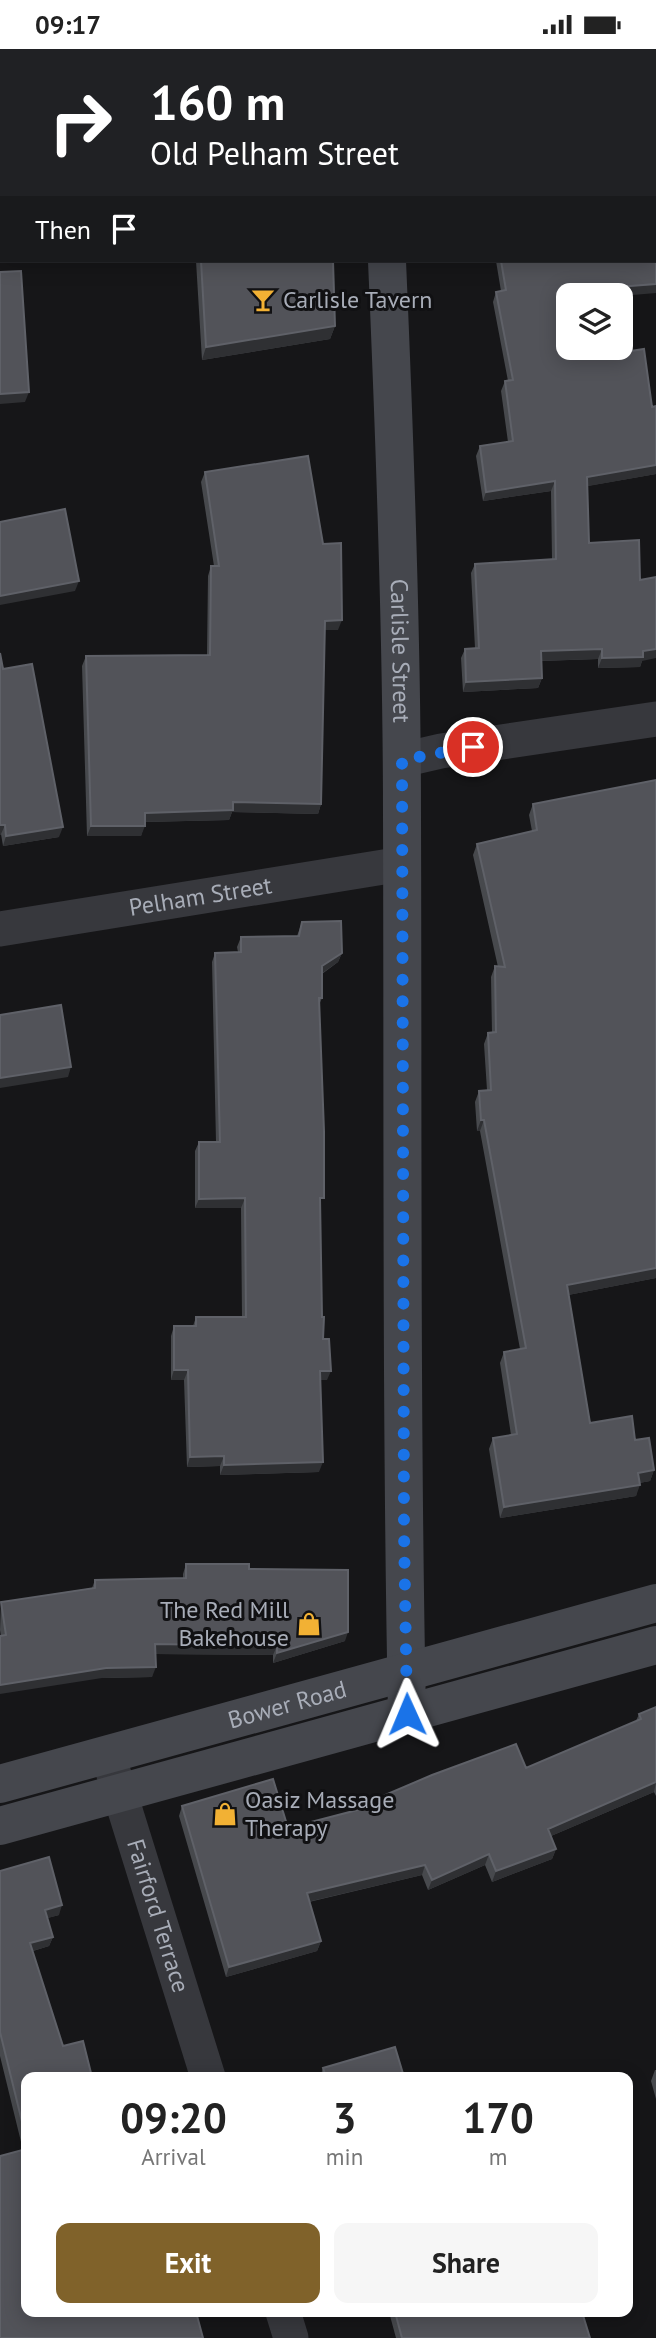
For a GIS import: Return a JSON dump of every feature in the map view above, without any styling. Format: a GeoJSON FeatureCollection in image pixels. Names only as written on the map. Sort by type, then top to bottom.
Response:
{"type":"FeatureCollection","features":[{"type":"Feature","properties":{"kind":"street","name":"Carlisle Street"},"geometry":{"type":"LineString","coordinates":[[387,263],[402,760],[407,1714]]}},
{"type":"Feature","properties":{"kind":"street"},"geometry":{"type":"LineString","coordinates":[[402,760],[441,751],[656,719]]}},
{"type":"Feature","properties":{"kind":"street","name":"Pelham Street"},"geometry":{"type":"LineString","coordinates":[[0,929],[402,865]]}},
{"type":"Feature","properties":{"kind":"street","name":"Bower Road"},"geometry":{"type":"LineString","coordinates":[[0,1784],[656,1603]]}},
{"type":"Feature","properties":{"kind":"street","name":"Bower Road"},"geometry":{"type":"LineString","coordinates":[[0,1825],[656,1645]]}},
{"type":"Feature","properties":{"kind":"street","name":"Fairford Terrace"},"geometry":{"type":"LineString","coordinates":[[108,1755],[206,2072]]}},
{"type":"Feature","properties":{"kind":"street"},"geometry":{"type":"LineString","coordinates":[[285,2317],[291,2338]]}},
{"type":"Feature","properties":{"kind":"building","name":"Carlisle Tavern"},"geometry":{"type":"Polygon","coordinates":[[[201,263],[333,263],[335,326],[206,347],[201,263]]]}},
{"type":"Feature","properties":{"kind":"building"},"geometry":{"type":"Polygon","coordinates":[[[501,263],[656,263],[656,284],[556,283],[556,360],[633,360],[633,351],[644,349],[652,407],[656,406],[656,465],[587,477],[589,543],[639,540],[640,580],[656,577],[656,649],[643,651],[643,657],[602,658],[602,649],[541,651],[542,678],[466,682],[465,649],[479,648],[475,564],[556,559],[555,481],[486,492],[480,446],[513,441],[505,381],[513,380],[496,292],[506,290],[501,263]]]}},
{"type":"Feature","properties":{"kind":"building"},"geometry":{"type":"Polygon","coordinates":[[[21,271],[29,392],[0,394],[0,272],[21,271]]]}},
{"type":"Feature","properties":{"kind":"building"},"geometry":{"type":"Polygon","coordinates":[[[308,456],[323,544],[341,543],[342,620],[325,621],[321,804],[233,802],[233,810],[145,813],[145,826],[91,826],[86,656],[210,655],[211,566],[219,566],[205,472],[308,456]]]}},
{"type":"Feature","properties":{"kind":"building"},"geometry":{"type":"Polygon","coordinates":[[[65,509],[79,581],[0,596],[0,522],[65,509]]]}},
{"type":"Feature","properties":{"kind":"building"},"geometry":{"type":"Polygon","coordinates":[[[0,653],[3,669],[32,664],[63,827],[6,836],[5,825],[0,825],[0,653]]]}},
{"type":"Feature","properties":{"kind":"building"},"geometry":{"type":"Polygon","coordinates":[[[656,780],[656,1268],[567,1285],[590,1423],[632,1416],[635,1440],[649,1438],[654,1470],[638,1473],[640,1485],[504,1507],[493,1438],[517,1434],[504,1352],[526,1348],[484,1120],[481,1120],[479,1091],[491,1090],[488,1033],[496,1032],[495,966],[505,967],[477,844],[537,830],[533,804],[656,780]]]}},
{"type":"Feature","properties":{"kind":"building"},"geometry":{"type":"Polygon","coordinates":[[[341,921],[342,953],[322,966],[322,998],[319,998],[324,1131],[324,1198],[320,1198],[322,1317],[323,1339],[329,1339],[331,1371],[320,1371],[323,1462],[224,1465],[224,1456],[190,1457],[188,1370],[174,1370],[174,1326],[196,1326],[196,1317],[246,1317],[245,1198],[199,1199],[199,1142],[220,1142],[215,953],[241,952],[241,937],[299,936],[302,922],[341,921]]]}},
{"type":"Feature","properties":{"kind":"building"},"geometry":{"type":"Polygon","coordinates":[[[61,1005],[71,1067],[0,1078],[0,1015],[61,1005]]]}},
{"type":"Feature","properties":{"kind":"building"},"geometry":{"type":"Polygon","coordinates":[[[186,1564],[249,1564],[249,1569],[348,1570],[348,1632],[277,1653],[277,1646],[155,1644],[156,1667],[106,1668],[0,1685],[0,1636],[6,1635],[1,1602],[95,1588],[95,1580],[186,1578],[186,1564]]]}},
{"type":"Feature","properties":{"kind":"building"},"geometry":{"type":"Polygon","coordinates":[[[656,1707],[656,1782],[548,1829],[556,1849],[496,1871],[489,1854],[432,1880],[425,1865],[307,1893],[321,1941],[229,1967],[182,1806],[273,1779],[288,1828],[388,1802],[385,1795],[516,1744],[526,1768],[641,1719],[639,1714],[656,1707]]]}},
{"type":"Feature","properties":{"kind":"building"},"geometry":{"type":"Polygon","coordinates":[[[49,1857],[62,1905],[45,1910],[53,1937],[30,1943],[63,2046],[83,2041],[91,2072],[21,2072],[21,2118],[0,2032],[0,1871],[49,1857]]]}},
{"type":"Feature","properties":{"kind":"building"},"geometry":{"type":"Polygon","coordinates":[[[395,2047],[402,2072],[324,2072],[323,2068],[395,2047]]]}},
{"type":"Feature","properties":{"kind":"building"},"geometry":{"type":"Polygon","coordinates":[[[21,2150],[21,2317],[197,2317],[203,2338],[0,2338],[0,2156],[21,2150]]]}},
{"type":"Feature","properties":{"kind":"building"},"geometry":{"type":"Polygon","coordinates":[[[396,2317],[584,2317],[590,2338],[402,2338],[396,2317]]]}},
{"type":"Feature","properties":{"kind":"place","name":"Carlisle Tavern"},"geometry":{"type":"Point","coordinates":[263,300]}},
{"type":"Feature","properties":{"kind":"place","name":"The Red Mill Bakehouse"},"geometry":{"type":"Point","coordinates":[309,1624]}},
{"type":"Feature","properties":{"kind":"place","name":"Oasiz Massage Therapy"},"geometry":{"type":"Point","coordinates":[225,1814]}},
{"type":"Feature","properties":{"kind":"route"},"geometry":{"type":"LineString","coordinates":[[407,1714],[402,760],[473,747]]}}]}
